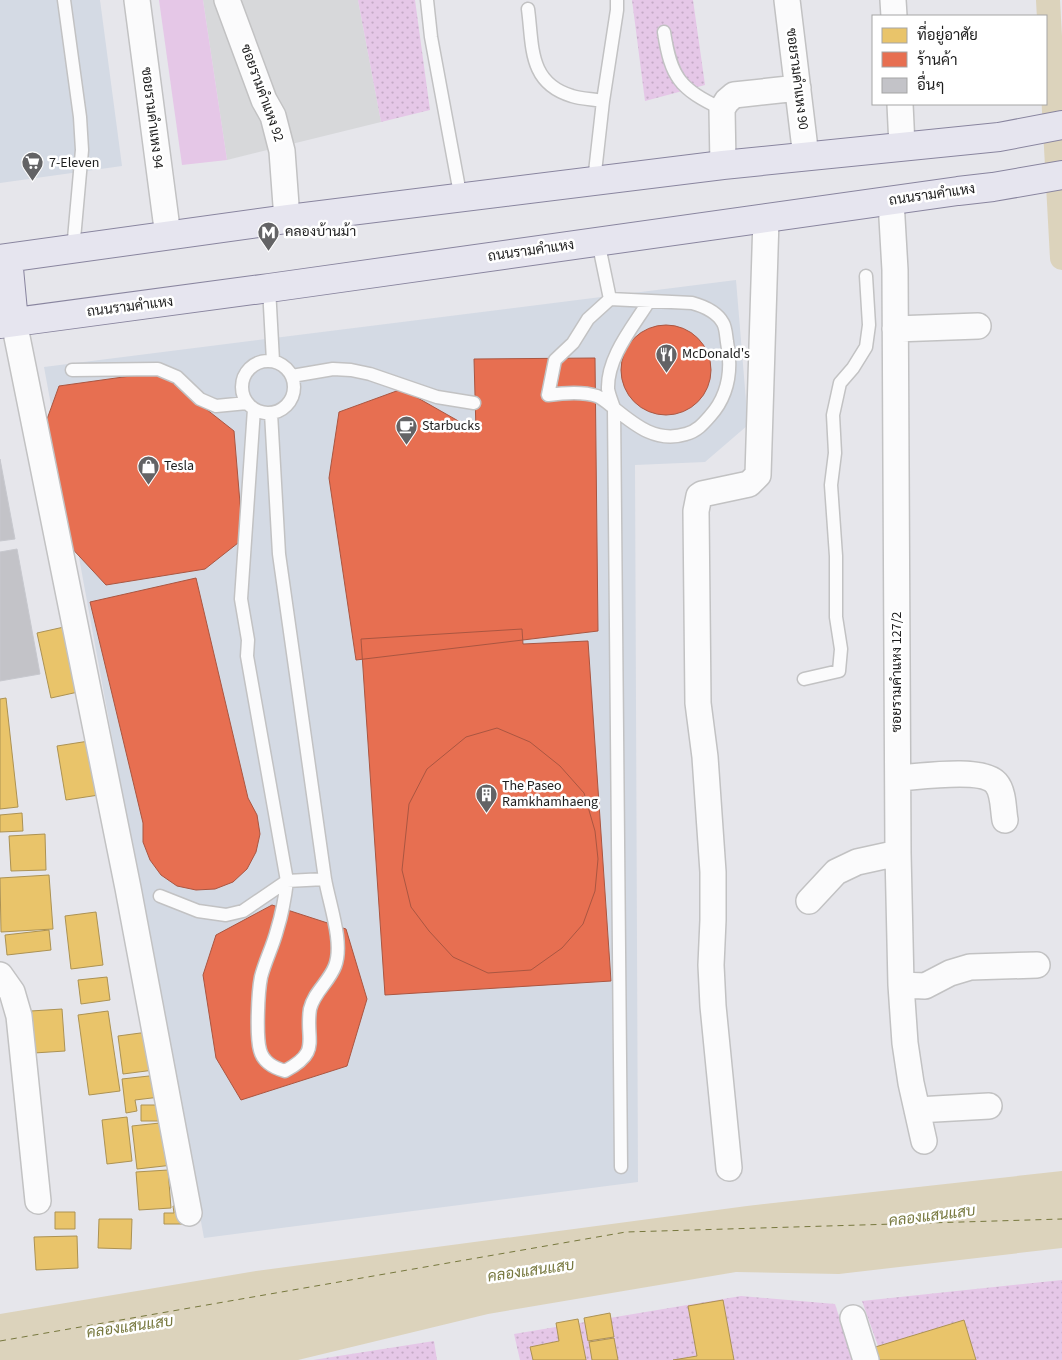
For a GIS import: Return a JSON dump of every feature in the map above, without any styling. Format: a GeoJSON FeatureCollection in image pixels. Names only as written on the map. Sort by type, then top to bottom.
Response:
{"type":"FeatureCollection","features":[{"type":"Feature","properties":{"kind":"main road"},"geometry":{"type":"LineString","coordinates":[[7,323],[4,258],[287,219],[461,199],[723,165],[998,137],[1062,125]]}},
{"type":"Feature","properties":{"kind":"main road","name":"ถนนรามคำแหง"},"geometry":{"type":"LineString","coordinates":[[7,323],[958,191],[993,188],[1062,175]]}},
{"type":"Feature","properties":{"kind":"street","name":"ซอยรามคําแหง 94"},"geometry":{"type":"LineString","coordinates":[[137,0],[168,236]]}},
{"type":"Feature","properties":{"kind":"street","name":"ซอยรามคําแหง 92"},"geometry":{"type":"LineString","coordinates":[[228,0],[264,100],[273,116],[282,151],[287,219]]}},
{"type":"Feature","properties":{"kind":"street","name":"ซอยรามคำแหง 90"},"geometry":{"type":"LineString","coordinates":[[787,0],[806,157]]}},
{"type":"Feature","properties":{"kind":"street"},"geometry":{"type":"LineString","coordinates":[[893,0],[894,15]]}},
{"type":"Feature","properties":{"kind":"street"},"geometry":{"type":"LineString","coordinates":[[723,165],[722,109],[727,101],[734,95],[798,88]]}},
{"type":"Feature","properties":{"kind":"street"},"geometry":{"type":"LineString","coordinates":[[900,105],[902,146]]}},
{"type":"Feature","properties":{"kind":"street","name":"ซอยรามคำแหง 127/2"},"geometry":{"type":"LineString","coordinates":[[890,201],[895,270],[898,853],[901,985],[905,1042],[911,1083],[924,1141]]}},
{"type":"Feature","properties":{"kind":"street"},"geometry":{"type":"LineString","coordinates":[[729,1168],[711,973],[713,872],[705,757],[698,703],[696,511],[699,496],[702,494],[749,484],[758,476],[766,219]]}},
{"type":"Feature","properties":{"kind":"street"},"geometry":{"type":"LineString","coordinates":[[7,323],[128,888],[189,1213]]}},
{"type":"Feature","properties":{"kind":"street"},"geometry":{"type":"LineString","coordinates":[[895,329],[978,326]]}},
{"type":"Feature","properties":{"kind":"street"},"geometry":{"type":"LineString","coordinates":[[898,778],[970,774],[988,778],[996,783],[999,789],[1005,820]]}},
{"type":"Feature","properties":{"kind":"street"},"geometry":{"type":"LineString","coordinates":[[808,901],[836,872],[857,862],[898,853]]}},
{"type":"Feature","properties":{"kind":"street"},"geometry":{"type":"LineString","coordinates":[[901,985],[925,986],[950,973],[970,966],[1037,965]]}},
{"type":"Feature","properties":{"kind":"street"},"geometry":{"type":"LineString","coordinates":[[0,975],[12,992],[19,1016],[38,1200]]}},
{"type":"Feature","properties":{"kind":"street"},"geometry":{"type":"LineString","coordinates":[[917,1110],[989,1106]]}},
{"type":"Feature","properties":{"kind":"street"},"geometry":{"type":"LineString","coordinates":[[853,1318],[866,1360]]}},
{"type":"Feature","properties":{"kind":"lane"},"geometry":{"type":"LineString","coordinates":[[64,0],[80,116],[82,150],[73,250]]}},
{"type":"Feature","properties":{"kind":"lane"},"geometry":{"type":"LineString","coordinates":[[426,0],[461,199]]}},
{"type":"Feature","properties":{"kind":"lane"},"geometry":{"type":"LineString","coordinates":[[594,181],[617,0]]}},
{"type":"Feature","properties":{"kind":"lane"},"geometry":{"type":"LineString","coordinates":[[528,8],[535,64],[543,78],[554,89],[573,96],[603,101]]}},
{"type":"Feature","properties":{"kind":"lane"},"geometry":{"type":"LineString","coordinates":[[664,32],[668,54],[675,75],[686,89],[700,99],[722,109]]}},
{"type":"Feature","properties":{"kind":"lane"},"geometry":{"type":"LineString","coordinates":[[598,241],[610,299]]}},
{"type":"Feature","properties":{"kind":"lane"},"geometry":{"type":"LineString","coordinates":[[804,679],[839,671],[841,650],[836,616],[836,556],[831,485],[834,453],[833,415],[840,383],[854,368],[866,347],[870,325],[866,276]]}},
{"type":"Feature","properties":{"kind":"lane"},"geometry":{"type":"LineString","coordinates":[[269,288],[273,362]]}},
{"type":"Feature","properties":{"kind":"lane"},"geometry":{"type":"LineString","coordinates":[[610,299],[692,303],[715,314],[723,323],[729,353],[730,371],[723,398],[717,409],[696,430],[667,437],[649,433],[634,425],[597,396],[576,393],[548,394],[555,360],[572,343],[588,319],[610,299]]}},
{"type":"Feature","properties":{"kind":"lane"},"geometry":{"type":"LineString","coordinates":[[622,1167],[614,408],[608,391],[610,371],[618,350],[649,301]]}},
{"type":"Feature","properties":{"kind":"lane"},"geometry":{"type":"LineString","coordinates":[[264,361],[273,362],[281,364],[292,376],[294,393],[286,407],[279,411],[262,413],[250,406],[243,394],[242,386],[244,377],[256,364],[264,361]]}},
{"type":"Feature","properties":{"kind":"lane"},"geometry":{"type":"LineString","coordinates":[[72,370],[158,368],[177,378],[200,399],[216,406],[250,406]]}},
{"type":"Feature","properties":{"kind":"lane"},"geometry":{"type":"LineString","coordinates":[[292,376],[333,369],[351,370],[370,374],[437,397],[474,403]]}},
{"type":"Feature","properties":{"kind":"lane"},"geometry":{"type":"LineString","coordinates":[[250,406],[241,599],[248,640],[247,656],[287,881],[284,905],[261,979],[258,1034],[260,1052],[268,1064],[285,1071],[300,1063],[306,1055],[310,1041],[310,1009],[315,995],[335,966],[338,937],[325,879],[279,554],[271,413]]}},
{"type":"Feature","properties":{"kind":"lane"},"geometry":{"type":"LineString","coordinates":[[160,896],[198,910],[226,915],[243,911],[287,881],[325,879]]}},
{"type":"Feature","properties":{"kind":"shaded area"},"geometry":{"type":"Polygon","coordinates":[[[0,0],[100,0],[122,166],[0,183],[0,0]]]}},
{"type":"Feature","properties":{"kind":"shaded area"},"geometry":{"type":"Polygon","coordinates":[[[159,0],[203,0],[227,160],[182,165],[159,0]]]}},
{"type":"Feature","properties":{"kind":"shaded area"},"geometry":{"type":"Polygon","coordinates":[[[203,0],[358,0],[381,122],[227,160],[203,0]]]}},
{"type":"Feature","properties":{"kind":"shaded area"},"geometry":{"type":"Polygon","coordinates":[[[358,0],[415,0],[430,110],[381,122],[358,0]]]}},
{"type":"Feature","properties":{"kind":"shaded area"},"geometry":{"type":"Polygon","coordinates":[[[632,0],[693,0],[705,85],[645,101],[632,0]]]}},
{"type":"Feature","properties":{"kind":"shaded area"},"geometry":{"type":"Polygon","coordinates":[[[736,280],[748,425],[705,462],[635,465],[638,1182],[204,1238],[44,367],[736,280]]]}},
{"type":"Feature","properties":{"kind":"shaded area"},"geometry":{"type":"Polygon","coordinates":[[[1062,1280],[1062,1360],[883,1360],[862,1301],[1062,1280]]]}},
{"type":"Feature","properties":{"kind":"shaded area"},"geometry":{"type":"Polygon","coordinates":[[[741,1296],[835,1304],[853,1360],[520,1360],[514,1334],[741,1296]]]}},
{"type":"Feature","properties":{"kind":"shaded area"},"geometry":{"type":"Polygon","coordinates":[[[434,1341],[437,1360],[313,1360],[434,1341]]]}},
{"type":"Feature","properties":{"kind":"water","name":"คลองแสนแสบ"},"geometry":{"type":"Polygon","coordinates":[[[1062,1171],[1062,1248],[839,1274],[736,1272],[488,1314],[298,1360],[0,1360],[0,1314],[256,1271],[747,1206],[1062,1171]]]}},
{"type":"Feature","properties":{"kind":"building: ที่อยู่อาศัย"},"geometry":{"type":"Polygon","coordinates":[[[64,627],[78,692],[51,698],[37,633],[64,627]]]}},
{"type":"Feature","properties":{"kind":"building: ที่อยู่อาศัย"},"geometry":{"type":"Polygon","coordinates":[[[6,698],[18,807],[0,809],[0,699],[6,698]]]}},
{"type":"Feature","properties":{"kind":"building: ที่อยู่อาศัย"},"geometry":{"type":"Polygon","coordinates":[[[89,741],[99,795],[66,800],[57,746],[89,741]]]}},
{"type":"Feature","properties":{"kind":"building: ที่อยู่อาศัย"},"geometry":{"type":"Polygon","coordinates":[[[22,813],[23,831],[0,832],[0,815],[22,813]]]}},
{"type":"Feature","properties":{"kind":"building: ที่อยู่อาศัย"},"geometry":{"type":"Polygon","coordinates":[[[45,834],[46,870],[11,871],[9,836],[45,834]]]}},
{"type":"Feature","properties":{"kind":"building: ที่อยู่อาศัย"},"geometry":{"type":"Polygon","coordinates":[[[49,875],[53,929],[1,932],[0,878],[49,875]]]}},
{"type":"Feature","properties":{"kind":"building: ที่อยู่อาศัย"},"geometry":{"type":"Polygon","coordinates":[[[96,912],[103,965],[71,969],[65,916],[96,912]]]}},
{"type":"Feature","properties":{"kind":"building: ที่อยู่อาศัย"},"geometry":{"type":"Polygon","coordinates":[[[49,930],[51,950],[7,955],[5,935],[49,930]]]}},
{"type":"Feature","properties":{"kind":"building: ที่อยู่อาศัย"},"geometry":{"type":"Polygon","coordinates":[[[107,977],[110,1000],[81,1004],[78,980],[107,977]]]}},
{"type":"Feature","properties":{"kind":"building: ที่อยู่อาศัย"},"geometry":{"type":"Polygon","coordinates":[[[62,1009],[65,1051],[34,1053],[31,1011],[62,1009]]]}},
{"type":"Feature","properties":{"kind":"building: ที่อยู่อาศัย"},"geometry":{"type":"Polygon","coordinates":[[[108,1011],[120,1091],[89,1095],[78,1015],[108,1011]]]}},
{"type":"Feature","properties":{"kind":"building: ที่อยู่อาศัย"},"geometry":{"type":"Polygon","coordinates":[[[148,1032],[154,1070],[123,1074],[118,1036],[148,1032]]]}},
{"type":"Feature","properties":{"kind":"building: ที่อยู่อาศัย"},"geometry":{"type":"Polygon","coordinates":[[[158,1075],[160,1097],[135,1100],[137,1111],[126,1113],[122,1079],[158,1075]]]}},
{"type":"Feature","properties":{"kind":"building: ที่อยู่อาศัย"},"geometry":{"type":"Polygon","coordinates":[[[141,1105],[161,1105],[161,1121],[141,1121],[141,1105]]]}},
{"type":"Feature","properties":{"kind":"building: ที่อยู่อาศัย"},"geometry":{"type":"Polygon","coordinates":[[[127,1117],[132,1161],[107,1164],[102,1120],[127,1117]]]}},
{"type":"Feature","properties":{"kind":"building: ที่อยู่อาศัย"},"geometry":{"type":"Polygon","coordinates":[[[169,1122],[173,1165],[137,1169],[132,1126],[169,1122]]]}},
{"type":"Feature","properties":{"kind":"building: ที่อยู่อาศัย"},"geometry":{"type":"Polygon","coordinates":[[[168,1170],[171,1208],[139,1210],[136,1172],[168,1170]]]}},
{"type":"Feature","properties":{"kind":"building: ที่อยู่อาศัย"},"geometry":{"type":"Polygon","coordinates":[[[185,1205],[185,1224],[164,1224],[164,1213],[174,1213],[173,1206],[185,1205]]]}},
{"type":"Feature","properties":{"kind":"building: ที่อยู่อาศัย"},"geometry":{"type":"Polygon","coordinates":[[[55,1212],[75,1212],[75,1229],[55,1229],[55,1212]]]}},
{"type":"Feature","properties":{"kind":"building: ที่อยู่อาศัย"},"geometry":{"type":"Polygon","coordinates":[[[99,1219],[132,1219],[131,1249],[98,1248],[99,1219]]]}},
{"type":"Feature","properties":{"kind":"building: ที่อยู่อาศัย"},"geometry":{"type":"Polygon","coordinates":[[[77,1236],[78,1268],[36,1270],[34,1237],[77,1236]]]}},
{"type":"Feature","properties":{"kind":"building: ที่อยู่อาศัย"},"geometry":{"type":"Polygon","coordinates":[[[723,1300],[734,1360],[673,1360],[697,1356],[688,1306],[723,1300]]]}},
{"type":"Feature","properties":{"kind":"building: ที่อยู่อาศัย"},"geometry":{"type":"Polygon","coordinates":[[[610,1313],[614,1337],[588,1341],[584,1318],[610,1313]]]}},
{"type":"Feature","properties":{"kind":"building: ที่อยู่อาศัย"},"geometry":{"type":"Polygon","coordinates":[[[578,1319],[586,1360],[533,1360],[530,1347],[559,1341],[556,1323],[578,1319]]]}},
{"type":"Feature","properties":{"kind":"building: ที่อยู่อาศัย"},"geometry":{"type":"Polygon","coordinates":[[[964,1320],[976,1360],[875,1360],[872,1348],[964,1320]]]}},
{"type":"Feature","properties":{"kind":"building: ที่อยู่อาศัย"},"geometry":{"type":"Polygon","coordinates":[[[614,1338],[618,1360],[592,1360],[589,1342],[614,1338]]]}},
{"type":"Feature","properties":{"kind":"building: ร้านค้า","name":"McDonald's"},"geometry":{"type":"Polygon","coordinates":[[[666,325],[683,328],[698,338],[708,353],[711,370],[708,387],[698,402],[683,412],[666,415],[649,412],[634,402],[624,387],[621,370],[624,353],[634,338],[649,328],[666,325]]]}},
{"type":"Feature","properties":{"kind":"building: ร้านค้า"},"geometry":{"type":"Polygon","coordinates":[[[595,358],[598,631],[356,660],[329,478],[339,412],[402,389],[476,431],[474,359],[595,358]]]}},
{"type":"Feature","properties":{"kind":"building: ร้านค้า","name":"Tesla"},"geometry":{"type":"Polygon","coordinates":[[[159,372],[234,431],[243,539],[205,569],[106,585],[67,543],[46,422],[59,386],[159,372]]]}},
{"type":"Feature","properties":{"kind":"building: ร้านค้า"},"geometry":{"type":"Polygon","coordinates":[[[196,578],[248,798],[257,815],[260,834],[256,852],[247,869],[233,882],[215,889],[196,890],[177,886],[161,875],[150,860],[143,842],[143,823],[90,602],[196,578]]]}},
{"type":"Feature","properties":{"kind":"building: ร้านค้า","name":"The Paseo Ramkhamhaeng"},"geometry":{"type":"Polygon","coordinates":[[[522,629],[523,644],[588,641],[611,981],[385,995],[361,639],[522,629]]]}},
{"type":"Feature","properties":{"kind":"building: ร้านค้า"},"geometry":{"type":"Polygon","coordinates":[[[497,728],[530,742],[560,766],[584,793],[595,831],[598,859],[595,891],[583,924],[562,948],[531,970],[488,973],[453,957],[429,931],[411,907],[402,870],[409,804],[427,769],[466,737],[497,728]]]}},
{"type":"Feature","properties":{"kind":"building: ร้านค้า"},"geometry":{"type":"Polygon","coordinates":[[[272,905],[346,929],[367,999],[347,1066],[241,1100],[216,1058],[203,975],[216,935],[272,905]]]}},
{"type":"Feature","properties":{"kind":"building: อื่นๆ"},"geometry":{"type":"Polygon","coordinates":[[[0,459],[15,539],[0,541],[0,459]]]}},
{"type":"Feature","properties":{"kind":"building: อื่นๆ"},"geometry":{"type":"Polygon","coordinates":[[[17,549],[40,674],[0,681],[0,552],[17,549]]]}},
{"type":"Feature","properties":{"kind":"waterway","name":"คลองบ้านม้า"},"geometry":{"type":"LineString","coordinates":[[1048,0],[1062,258]]}},
{"type":"Feature","properties":{"kind":"ferry route"},"geometry":{"type":"LineString","coordinates":[[0,1341],[626,1232],[1062,1219]]}},
{"type":"Feature","properties":{"kind":"place","name":"7-Eleven"},"geometry":{"type":"Point","coordinates":[33,182]}},
{"type":"Feature","properties":{"kind":"place","name":"คลองบ้านม้า"},"geometry":{"type":"Point","coordinates":[269,251]}},
{"type":"Feature","properties":{"kind":"place","name":"McDonald's"},"geometry":{"type":"Point","coordinates":[666,373]}},
{"type":"Feature","properties":{"kind":"place","name":"Starbucks"},"geometry":{"type":"Point","coordinates":[406,445]}},
{"type":"Feature","properties":{"kind":"place","name":"Tesla"},"geometry":{"type":"Point","coordinates":[148,485]}},
{"type":"Feature","properties":{"kind":"place","name":"The Paseo Ramkhamhaeng"},"geometry":{"type":"Point","coordinates":[486,813]}}]}
